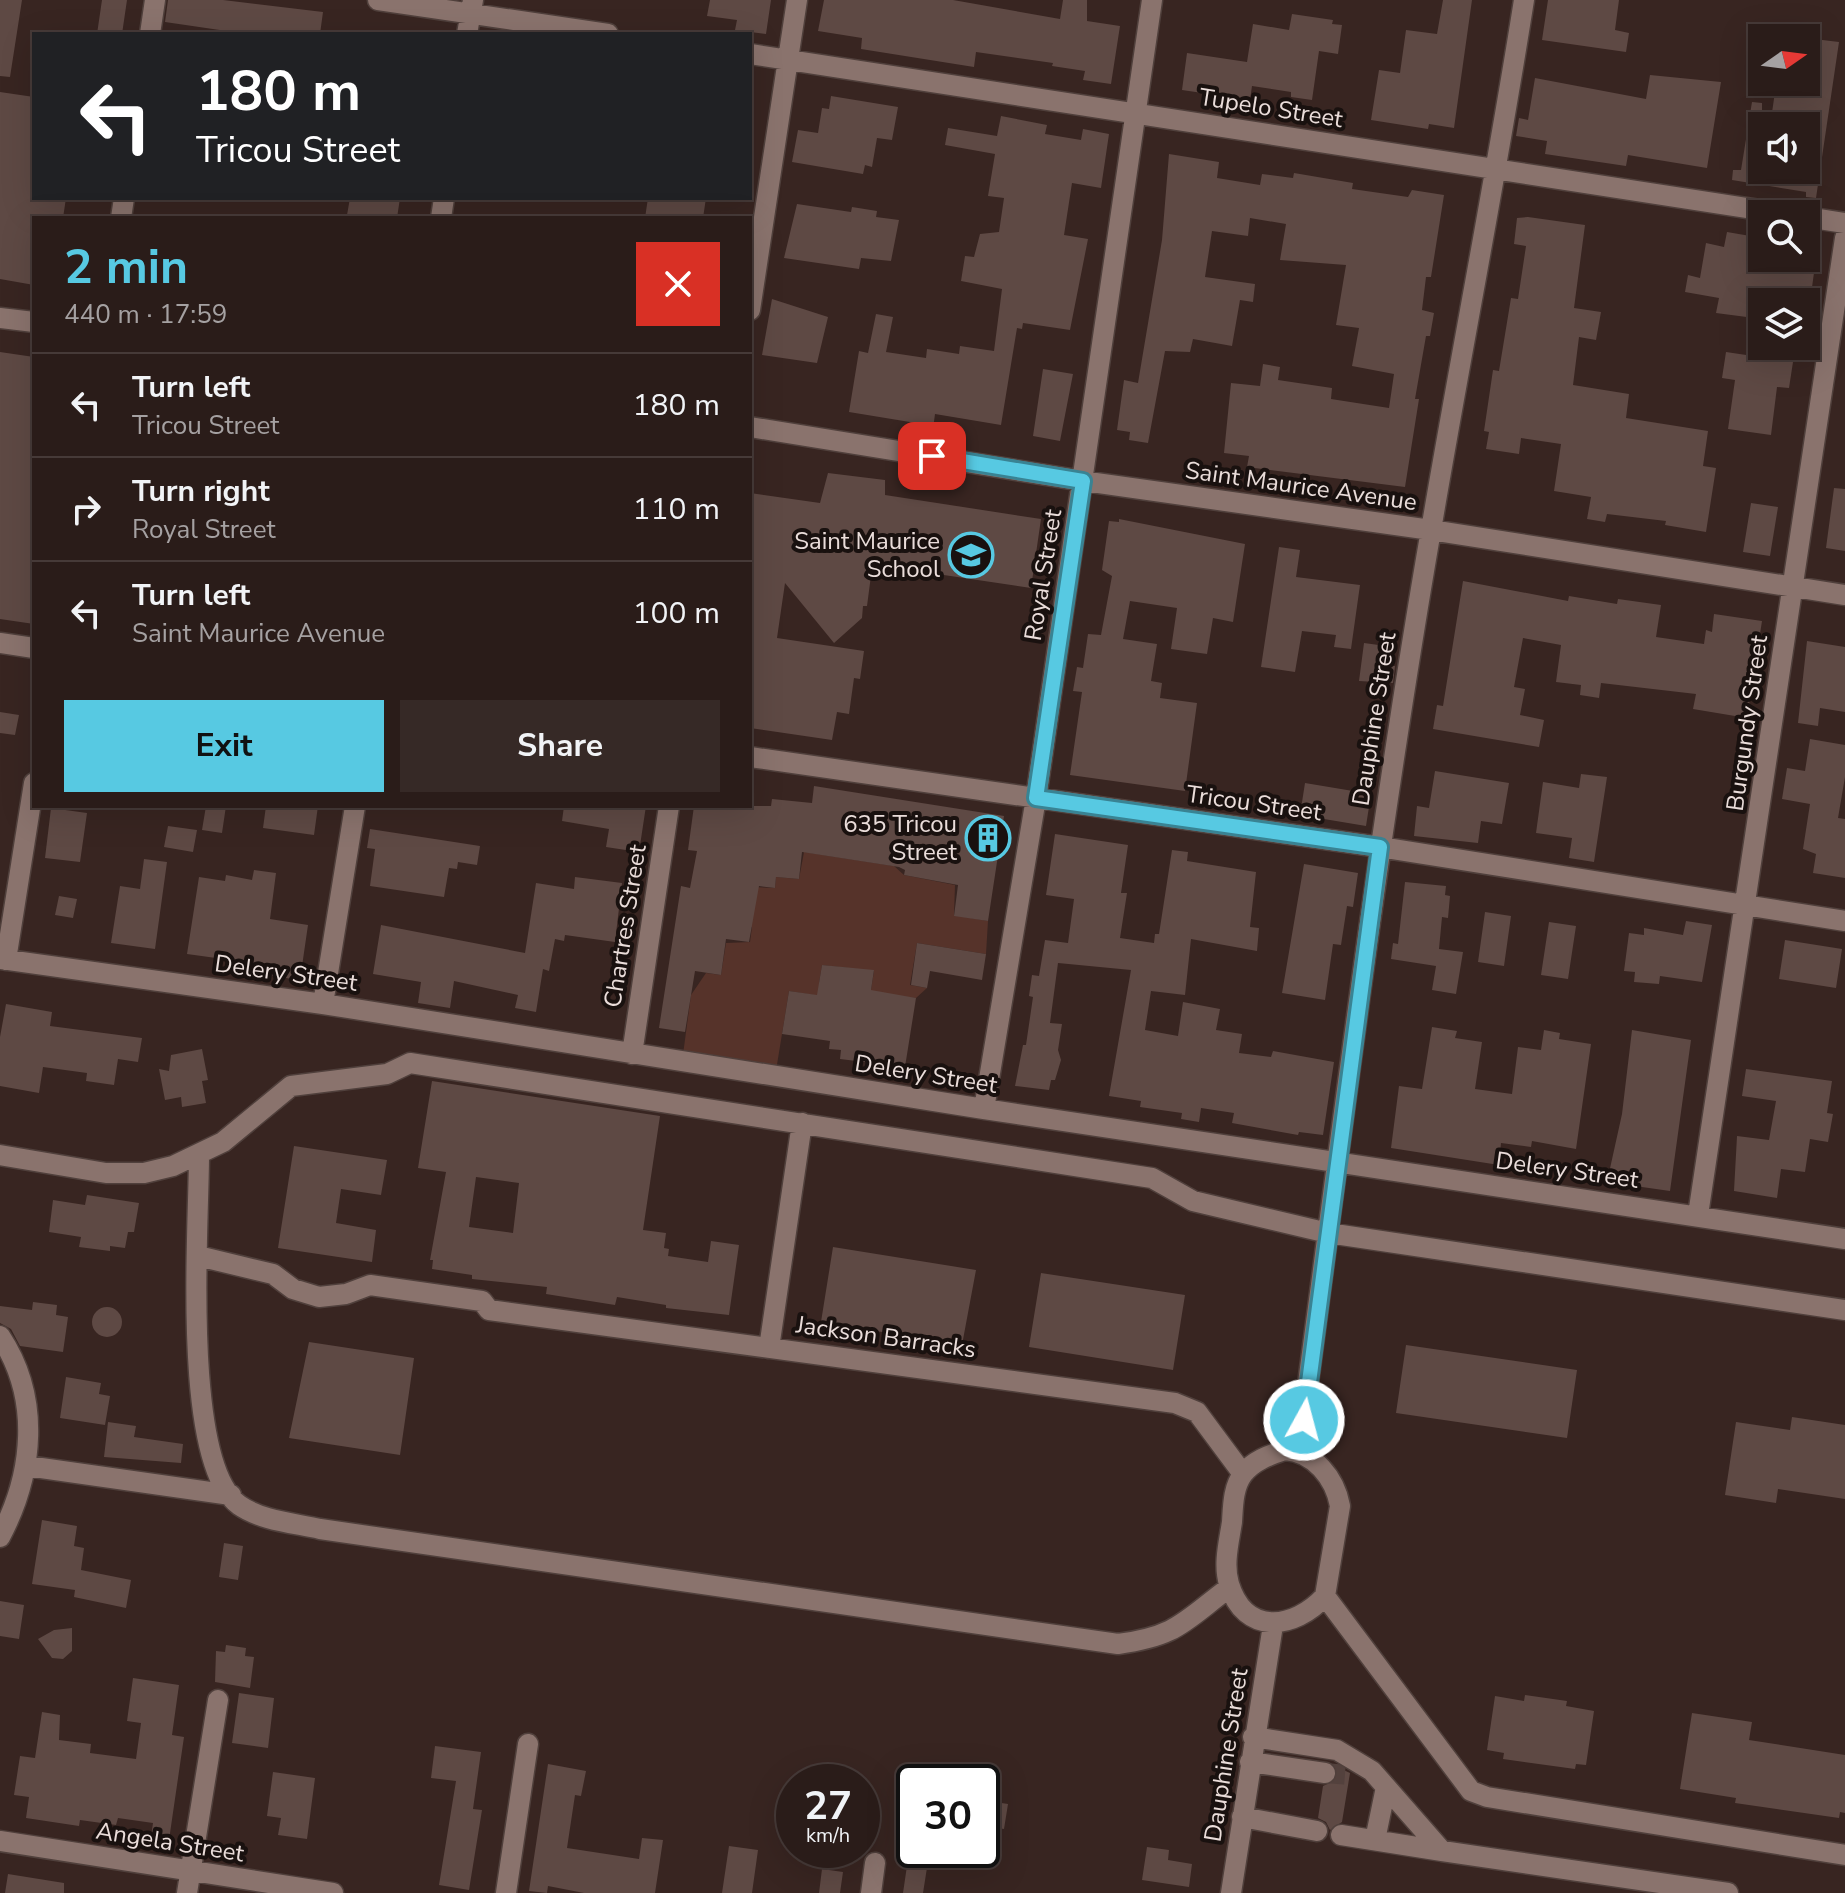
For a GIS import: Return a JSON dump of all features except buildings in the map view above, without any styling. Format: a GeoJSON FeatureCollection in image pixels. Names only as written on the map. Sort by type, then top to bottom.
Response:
{"type":"FeatureCollection","features":[{"type":"Feature","properties":{"kind":"street"},"geometry":{"type":"LineString","coordinates":[[150,32],[155,0]]}},
{"type":"Feature","properties":{"kind":"street"},"geometry":{"type":"LineString","coordinates":[[378,0],[593,32]]}},
{"type":"Feature","properties":{"kind":"street"},"geometry":{"type":"LineString","coordinates":[[752,297],[797,0]]}},
{"type":"Feature","properties":{"kind":"street","name":"Royal Street"},"geometry":{"type":"LineString","coordinates":[[984,1109],[1036,798],[1133,113],[1152,0]]}},
{"type":"Feature","properties":{"kind":"street","name":"Dauphine Street"},"geometry":{"type":"LineString","coordinates":[[1299,1451],[1380,847],[1431,530],[1497,171],[1524,0]]}},
{"type":"Feature","properties":{"kind":"street","name":"Tupelo Street"},"geometry":{"type":"LineString","coordinates":[[752,54],[1748,208]]}},
{"type":"Feature","properties":{"kind":"street"},"geometry":{"type":"LineString","coordinates":[[1820,219],[1845,223]]}},
{"type":"Feature","properties":{"kind":"street","name":"Burgundy Street"},"geometry":{"type":"LineString","coordinates":[[1698,1215],[1747,907],[1845,238]]}},
{"type":"Feature","properties":{"kind":"street"},"geometry":{"type":"LineString","coordinates":[[0,318],[32,322]]}},
{"type":"Feature","properties":{"kind":"street","name":"Saint Maurice Avenue"},"geometry":{"type":"LineString","coordinates":[[752,427],[1083,481],[1431,530],[1845,595]]}},
{"type":"Feature","properties":{"kind":"street"},"geometry":{"type":"LineString","coordinates":[[0,643],[32,648]]}},
{"type":"Feature","properties":{"kind":"street","name":"Tricou Street"},"geometry":{"type":"LineString","coordinates":[[752,757],[1380,847],[1845,921]]}},
{"type":"Feature","properties":{"kind":"street"},"geometry":{"type":"LineString","coordinates":[[3,960],[32,794]]}},
{"type":"Feature","properties":{"kind":"street"},"geometry":{"type":"LineString","coordinates":[[323,1004],[355,808]]}},
{"type":"Feature","properties":{"kind":"street","name":"Chartres Street"},"geometry":{"type":"LineString","coordinates":[[632,1054],[669,808]]}},
{"type":"Feature","properties":{"kind":"street","name":"Delery Street"},"geometry":{"type":"LineString","coordinates":[[3,960],[323,1004],[984,1109],[1845,1239]]}},
{"type":"Feature","properties":{"kind":"street"},"geometry":{"type":"LineString","coordinates":[[0,1155],[106,1173],[144,1173],[199,1155],[223,1142],[291,1086],[387,1074],[410,1063],[1152,1178],[1193,1201],[1328,1233],[1845,1310]]}},
{"type":"Feature","properties":{"kind":"street"},"geometry":{"type":"LineString","coordinates":[[769,1348],[802,1123]]}},
{"type":"Feature","properties":{"kind":"street"},"geometry":{"type":"LineString","coordinates":[[199,1155],[197,1352],[206,1438],[221,1483],[237,1503],[258,1515],[320,1529],[1118,1644],[1153,1639],[1181,1627],[1230,1587]]}},
{"type":"Feature","properties":{"kind":"street","name":"Jackson Barracks"},"geometry":{"type":"LineString","coordinates":[[198,1256],[273,1274],[293,1289],[319,1297],[346,1294],[370,1285],[482,1301],[489,1310],[1175,1403],[1197,1412],[1243,1474]]}},
{"type":"Feature","properties":{"kind":"street"},"geometry":{"type":"LineString","coordinates":[[0,1336],[15,1359],[24,1391],[29,1433],[27,1466],[12,1515],[0,1537]]}},
{"type":"Feature","properties":{"kind":"street"},"geometry":{"type":"LineString","coordinates":[[1285,1450],[1299,1451],[1321,1468],[1337,1491],[1340,1506],[1325,1596],[1297,1619],[1273,1625],[1246,1612],[1230,1587],[1226,1569],[1235,1489],[1243,1474],[1263,1457],[1285,1450]]}},
{"type":"Feature","properties":{"kind":"street"},"geometry":{"type":"LineString","coordinates":[[27,1466],[231,1495]]}},
{"type":"Feature","properties":{"kind":"street"},"geometry":{"type":"LineString","coordinates":[[1325,1596],[1471,1791],[1487,1797],[1845,1855]]}},
{"type":"Feature","properties":{"kind":"street","name":"Dauphine Street"},"geometry":{"type":"LineString","coordinates":[[1231,1893],[1253,1737],[1273,1625]]}},
{"type":"Feature","properties":{"kind":"street"},"geometry":{"type":"LineString","coordinates":[[187,1893],[218,1700]]}},
{"type":"Feature","properties":{"kind":"street"},"geometry":{"type":"LineString","coordinates":[[1253,1737],[1337,1750],[1382,1782],[1442,1851]]}},
{"type":"Feature","properties":{"kind":"street"},"geometry":{"type":"LineString","coordinates":[[506,1893],[528,1744]]}},
{"type":"Feature","properties":{"kind":"street"},"geometry":{"type":"LineString","coordinates":[[1250,1762],[1325,1773]]}},
{"type":"Feature","properties":{"kind":"street"},"geometry":{"type":"LineString","coordinates":[[1350,1775],[1382,1782]]}},
{"type":"Feature","properties":{"kind":"street"},"geometry":{"type":"LineString","coordinates":[[1375,1840],[1382,1782]]}},
{"type":"Feature","properties":{"kind":"street"},"geometry":{"type":"LineString","coordinates":[[1242,1817],[1317,1831]]}},
{"type":"Feature","properties":{"kind":"street"},"geometry":{"type":"LineString","coordinates":[[1341,1835],[1728,1893]]}},
{"type":"Feature","properties":{"kind":"street","name":"Angela Street"},"geometry":{"type":"LineString","coordinates":[[0,1841],[333,1893]]}},
{"type":"Feature","properties":{"kind":"street"},"geometry":{"type":"LineString","coordinates":[[871,1893],[874,1868]]}},
{"type":"Feature","properties":{"kind":"shaded area"},"geometry":{"type":"Polygon","coordinates":[[[804,852],[894,866],[904,875],[955,885],[954,915],[988,921],[986,954],[917,943],[910,985],[927,988],[916,998],[870,996],[874,971],[822,965],[819,983],[835,986],[826,997],[789,991],[775,1077],[682,1062],[691,995],[706,973],[721,975],[726,943],[750,942],[752,927],[744,926],[750,887],[775,888],[776,877],[799,879],[804,852]]]}},
{"type":"Feature","properties":{"kind":"tunnel"},"geometry":{"type":"LineString","coordinates":[[1325,1773],[1350,1775]]}},
{"type":"Feature","properties":{"kind":"place","name":"Saint Maurice School"},"geometry":{"type":"Point","coordinates":[971,555]}},
{"type":"Feature","properties":{"kind":"place","name":"635 Tricou Street"},"geometry":{"type":"Point","coordinates":[988,838]}},
{"type":"Feature","properties":{"kind":"route"},"geometry":{"type":"LineString","coordinates":[[932,456],[1083,481],[1036,798],[1380,847],[1304,1420]]}}]}
